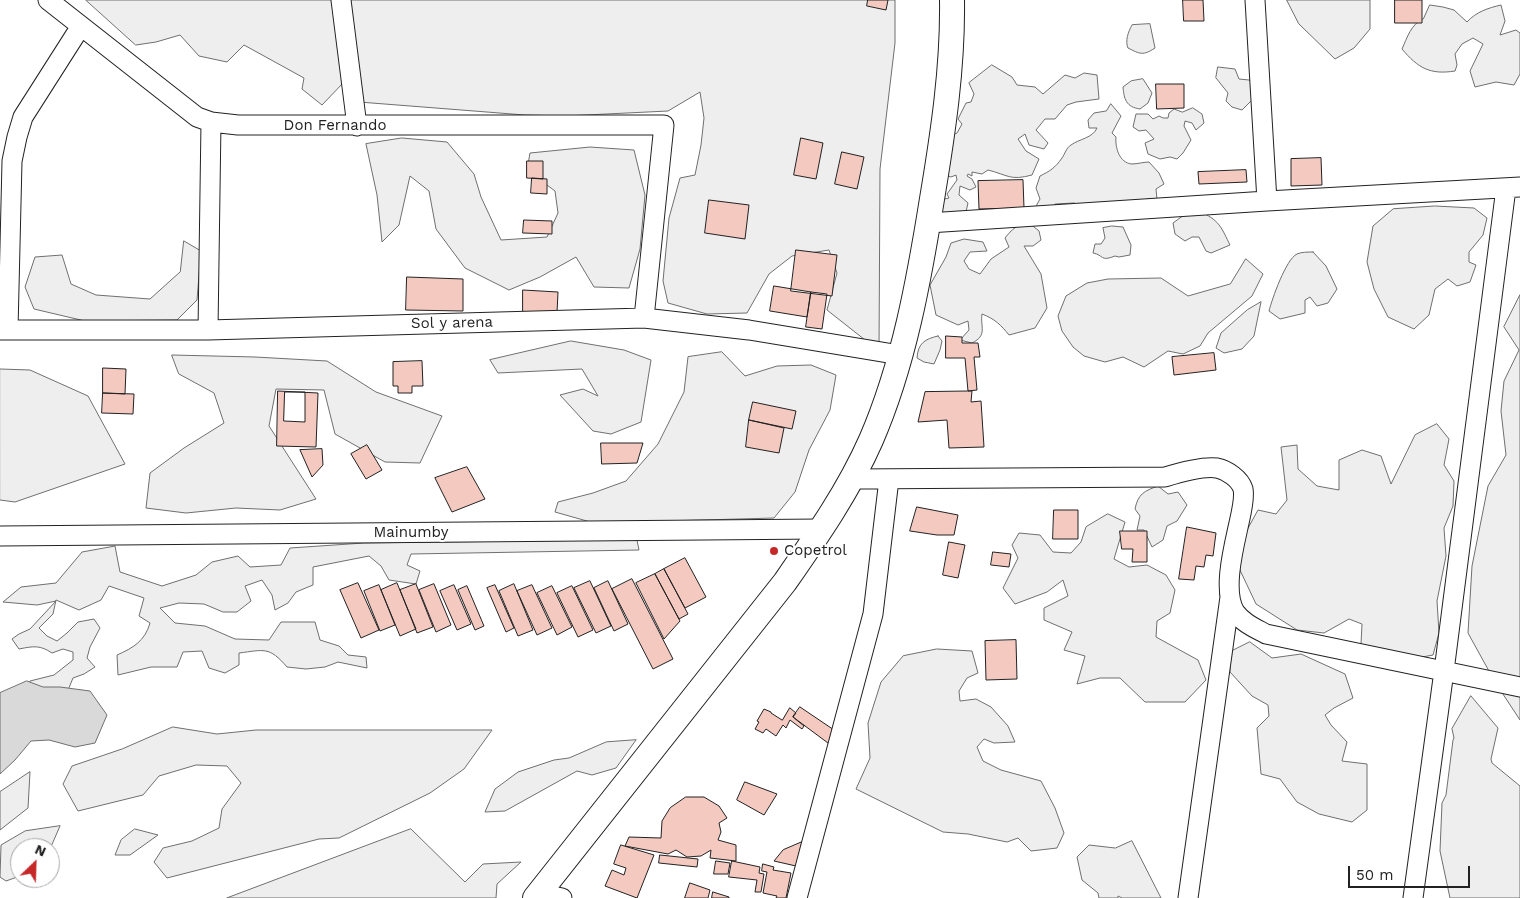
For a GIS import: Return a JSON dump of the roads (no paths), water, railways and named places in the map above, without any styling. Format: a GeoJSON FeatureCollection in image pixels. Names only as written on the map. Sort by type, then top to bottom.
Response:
{"type":"FeatureCollection","features":[{"type":"Feature","properties":{"kind":"main road"},"geometry":{"type":"LineString","coordinates":[[537,896],[786,582],[852,479],[871,440],[884,408],[900,355],[916,289],[942,142],[952,29],[952,0]]}},
{"type":"Feature","properties":{"kind":"street","name":"Don Fernando"},"geometry":{"type":"LineString","coordinates":[[48,0],[197,117],[211,122],[238,125],[357,126],[664,125],[644,318]]}},
{"type":"Feature","properties":{"kind":"street"},"geometry":{"type":"LineString","coordinates":[[341,0],[357,126]]}},
{"type":"Feature","properties":{"kind":"street"},"geometry":{"type":"LineString","coordinates":[[1255,0],[1267,201]]}},
{"type":"Feature","properties":{"kind":"street"},"geometry":{"type":"LineString","coordinates":[[4,330],[12,161],[17,138],[23,117],[81,26]]}},
{"type":"Feature","properties":{"kind":"street"},"geometry":{"type":"LineString","coordinates":[[208,330],[211,122]]}},
{"type":"Feature","properties":{"kind":"street"},"geometry":{"type":"LineString","coordinates":[[928,223],[1267,201],[1513,188],[1413,898]]}},
{"type":"Feature","properties":{"kind":"street","name":"Sol y arena"},"geometry":{"type":"LineString","coordinates":[[4,330],[208,330],[644,318],[749,330],[900,355]]}},
{"type":"Feature","properties":{"kind":"street"},"geometry":{"type":"LineString","coordinates":[[852,479],[1164,477],[1188,471],[1217,468],[1234,475],[1243,489],[1243,508],[1230,575],[1230,597],[1188,898]]}},
{"type":"Feature","properties":{"kind":"street"},"geometry":{"type":"LineString","coordinates":[[796,898],[873,614],[889,479]]}},
{"type":"Feature","properties":{"kind":"street","name":"Mainumby"},"geometry":{"type":"LineString","coordinates":[[0,536],[821,529]]}},
{"type":"Feature","properties":{"kind":"street"},"geometry":{"type":"LineString","coordinates":[[1230,597],[1236,612],[1249,626],[1266,634],[1520,687]]}},
{"type":"Feature","properties":{"kind":"street"},"geometry":{"type":"LineString","coordinates":[[537,896],[562,898]]}},
{"type":"Feature","properties":{"kind":"place","name":"Copetrol"},"geometry":{"type":"Point","coordinates":[774,551]}}]}
